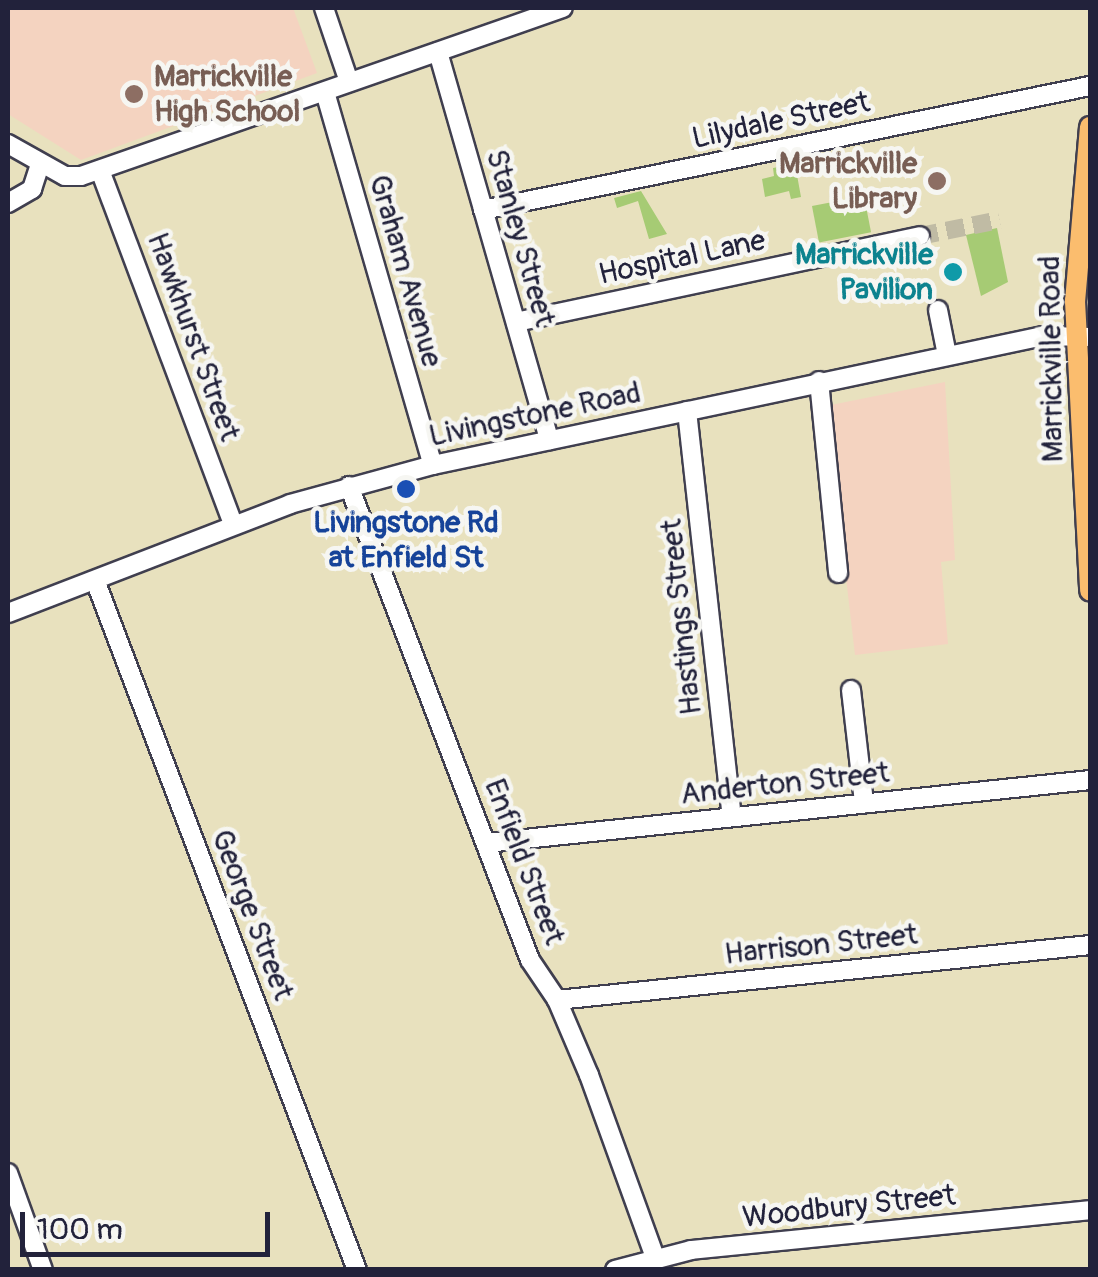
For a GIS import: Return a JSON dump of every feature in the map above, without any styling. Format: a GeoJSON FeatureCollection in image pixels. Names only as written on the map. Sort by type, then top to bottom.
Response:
{"type":"FeatureCollection","features":[{"type":"Feature","properties":{"kind":"main road","name":"Marrickville Road"},"geometry":{"type":"LineString","coordinates":[[1090,129],[1084,336],[1090,591]]}},
{"type":"Feature","properties":{"kind":"street"},"geometry":{"type":"LineString","coordinates":[[324,8],[349,82]]}},
{"type":"Feature","properties":{"kind":"street"},"geometry":{"type":"LineString","coordinates":[[8,144],[40,164],[74,178],[563,8]]}},
{"type":"Feature","properties":{"kind":"street","name":"Stanley Street"},"geometry":{"type":"LineString","coordinates":[[438,52],[550,440]]}},
{"type":"Feature","properties":{"kind":"street","name":"Lilydale Street"},"geometry":{"type":"LineString","coordinates":[[483,210],[1090,86]]}},
{"type":"Feature","properties":{"kind":"street","name":"Graham Avenue"},"geometry":{"type":"LineString","coordinates":[[325,92],[433,464]]}},
{"type":"Feature","properties":{"kind":"street"},"geometry":{"type":"LineString","coordinates":[[8,203],[32,189],[40,164]]}},
{"type":"Feature","properties":{"kind":"street","name":"Hawkhurst Street"},"geometry":{"type":"LineString","coordinates":[[100,170],[233,524]]}},
{"type":"Feature","properties":{"kind":"street","name":"Hospital Lane"},"geometry":{"type":"LineString","coordinates":[[516,322],[920,236]]}},
{"type":"Feature","properties":{"kind":"street"},"geometry":{"type":"LineString","coordinates":[[938,310],[947,355]]}},
{"type":"Feature","properties":{"kind":"street","name":"Livingstone Road"},"geometry":{"type":"LineString","coordinates":[[8,612],[233,524],[349,486],[433,464],[819,380],[947,355],[1084,336]]}},
{"type":"Feature","properties":{"kind":"street"},"geometry":{"type":"LineString","coordinates":[[819,380],[838,573]]}},
{"type":"Feature","properties":{"kind":"street","name":"Hastings Street"},"geometry":{"type":"LineString","coordinates":[[687,410],[732,817]]}},
{"type":"Feature","properties":{"kind":"street","name":"Enfield Street"},"geometry":{"type":"LineString","coordinates":[[349,486],[530,960],[557,1000],[654,1255]]}},
{"type":"Feature","properties":{"kind":"street","name":"George Street"},"geometry":{"type":"LineString","coordinates":[[95,580],[357,1270]]}},
{"type":"Feature","properties":{"kind":"street"},"geometry":{"type":"LineString","coordinates":[[851,690],[864,804]]}},
{"type":"Feature","properties":{"kind":"street","name":"Anderton Street"},"geometry":{"type":"LineString","coordinates":[[486,843],[1090,780]]}},
{"type":"Feature","properties":{"kind":"street","name":"Harrison Street"},"geometry":{"type":"LineString","coordinates":[[557,1000],[1090,945]]}},
{"type":"Feature","properties":{"kind":"street"},"geometry":{"type":"LineString","coordinates":[[8,1172],[43,1270]]}},
{"type":"Feature","properties":{"kind":"street","name":"Woodbury Street"},"geometry":{"type":"LineString","coordinates":[[615,1270],[654,1255],[1090,1210]]}},
{"type":"Feature","properties":{"kind":"shaded area","name":"Marrickville High School"},"geometry":{"type":"Polygon","coordinates":[[[8,8],[293,8],[317,73],[81,160],[8,114],[8,8]]]}},
{"type":"Feature","properties":{"kind":"shaded area"},"geometry":{"type":"Polygon","coordinates":[[[945,382],[955,560],[941,562],[948,644],[855,655],[826,406],[945,382]]]}},
{"type":"Feature","properties":{"kind":"green space"},"geometry":{"type":"Polygon","coordinates":[[[795,164],[801,197],[791,199],[789,191],[765,197],[762,179],[774,176],[773,168],[795,164]]]}},
{"type":"Feature","properties":{"kind":"green space"},"geometry":{"type":"Polygon","coordinates":[[[641,191],[667,234],[649,239],[638,201],[617,208],[614,198],[641,191]]]}},
{"type":"Feature","properties":{"kind":"green space"},"geometry":{"type":"Polygon","coordinates":[[[864,196],[871,232],[819,242],[812,206],[864,196]]]}},
{"type":"Feature","properties":{"kind":"green space"},"geometry":{"type":"Polygon","coordinates":[[[997,228],[1008,282],[981,296],[966,235],[997,228]]]}},
{"type":"Feature","properties":{"kind":"tunnel"},"geometry":{"type":"LineString","coordinates":[[920,236],[999,220]]}},
{"type":"Feature","properties":{"kind":"place","name":"Marrickville High School"},"geometry":{"type":"Point","coordinates":[134,94]}},
{"type":"Feature","properties":{"kind":"place","name":"Marrickville Library"},"geometry":{"type":"Point","coordinates":[937,181]}},
{"type":"Feature","properties":{"kind":"place","name":"Marrickville Pavilion"},"geometry":{"type":"Point","coordinates":[953,272]}},
{"type":"Feature","properties":{"kind":"place","name":"Livingstone Rd at Enfield St"},"geometry":{"type":"Point","coordinates":[406,489]}}]}
